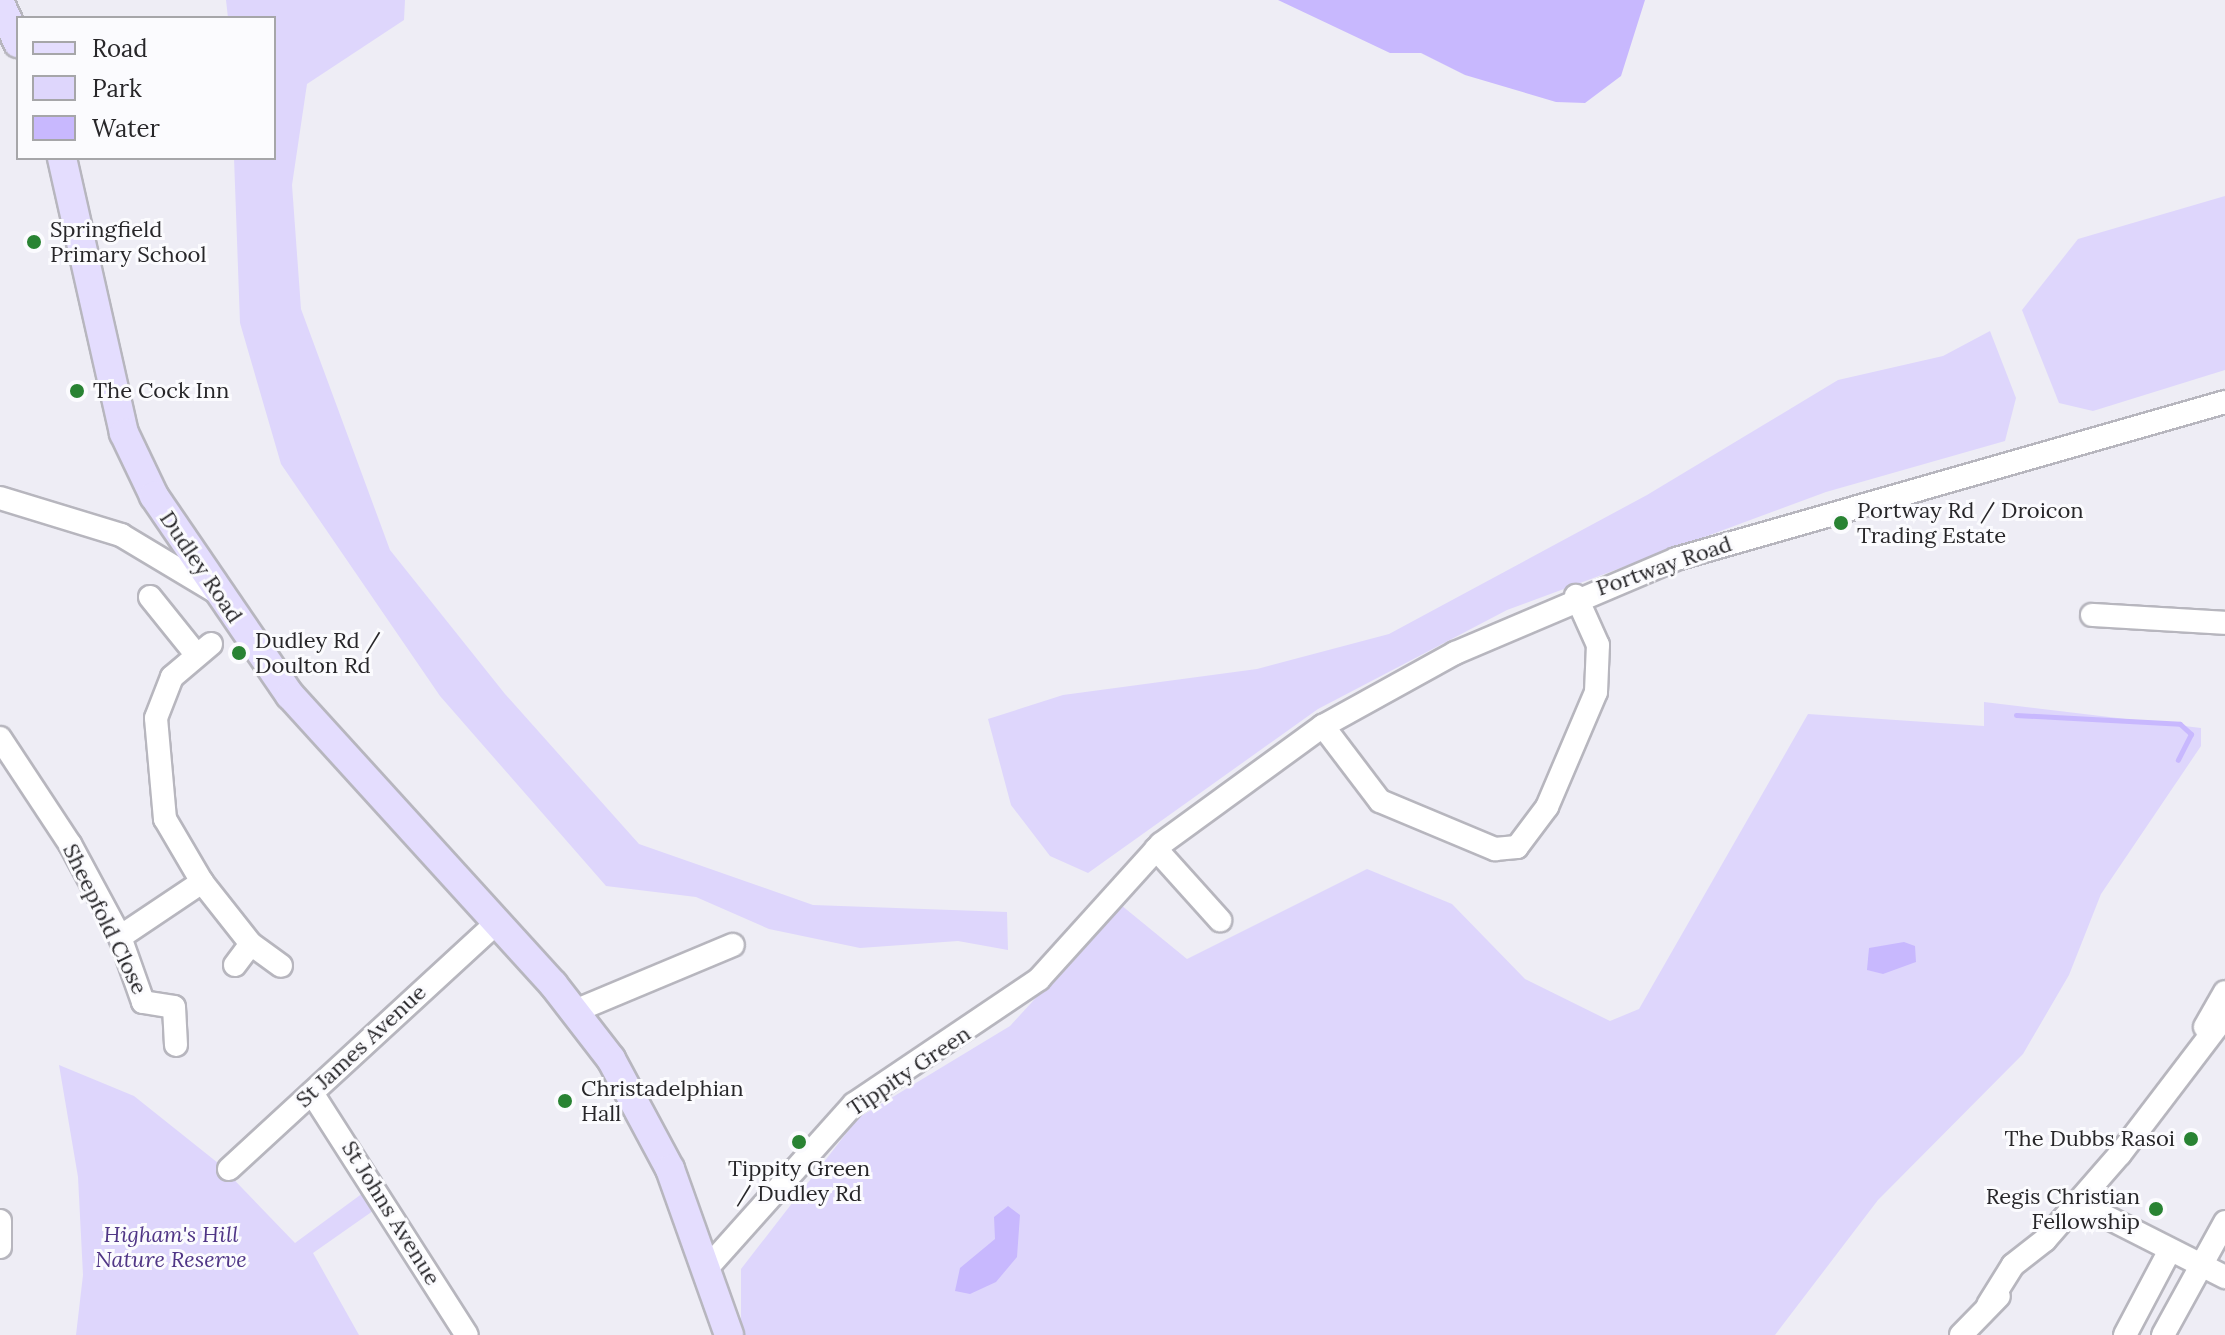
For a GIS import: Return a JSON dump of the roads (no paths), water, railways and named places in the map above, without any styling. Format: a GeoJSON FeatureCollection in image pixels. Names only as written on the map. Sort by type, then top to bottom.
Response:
{"type":"FeatureCollection","features":[{"type":"Feature","properties":{"kind":"main road"},"geometry":{"type":"LineString","coordinates":[[0,3],[16,39]]}},
{"type":"Feature","properties":{"kind":"main road","name":"Dudley Road"},"geometry":{"type":"LineString","coordinates":[[62,160],[124,433],[154,496],[290,695],[575,1011],[651,1127],[709,1266],[729,1335]]}},
{"type":"Feature","properties":{"kind":"street","name":"Portway Road"},"geometry":{"type":"LineString","coordinates":[[1085,920],[1156,849],[1323,726],[1576,596],[1676,559],[2225,402]]}},
{"type":"Feature","properties":{"kind":"street"},"geometry":{"type":"LineString","coordinates":[[0,498],[121,535],[217,592]]}},
{"type":"Feature","properties":{"kind":"street"},"geometry":{"type":"LineString","coordinates":[[1323,726],[1380,801],[1495,849],[1517,847],[1547,807],[1596,692],[1598,645],[1576,596]]}},
{"type":"Feature","properties":{"kind":"street"},"geometry":{"type":"LineString","coordinates":[[150,597],[203,649],[165,688],[156,718],[165,819],[202,882],[251,944],[281,966]]}},
{"type":"Feature","properties":{"kind":"street"},"geometry":{"type":"LineString","coordinates":[[2092,615],[2225,623]]}},
{"type":"Feature","properties":{"kind":"street","name":"Sheepfold Close"},"geometry":{"type":"LineString","coordinates":[[0,738],[120,937],[143,1002],[165,1001],[177,1013],[176,1045]]}},
{"type":"Feature","properties":{"kind":"street"},"geometry":{"type":"LineString","coordinates":[[1156,849],[1220,920]]}},
{"type":"Feature","properties":{"kind":"street"},"geometry":{"type":"LineString","coordinates":[[120,937],[202,882]]}},
{"type":"Feature","properties":{"kind":"street","name":"Tippity Green"},"geometry":{"type":"LineString","coordinates":[[709,1266],[734,1246],[834,1122],[1039,979],[1085,920]]}},
{"type":"Feature","properties":{"kind":"street","name":"St James Avenue"},"geometry":{"type":"LineString","coordinates":[[229,1169],[495,924]]}},
{"type":"Feature","properties":{"kind":"street"},"geometry":{"type":"LineString","coordinates":[[235,965],[251,944]]}},
{"type":"Feature","properties":{"kind":"street"},"geometry":{"type":"LineString","coordinates":[[575,1011],[733,945]]}},
{"type":"Feature","properties":{"kind":"street"},"geometry":{"type":"LineString","coordinates":[[2195,1055],[2225,992]]}},
{"type":"Feature","properties":{"kind":"street"},"geometry":{"type":"LineString","coordinates":[[1961,1335],[1988,1305],[2013,1265],[2045,1240],[2079,1203],[2225,1016]]}},
{"type":"Feature","properties":{"kind":"street","name":"St Johns Avenue"},"geometry":{"type":"LineString","coordinates":[[312,1093],[467,1335]]}},
{"type":"Feature","properties":{"kind":"street"},"geometry":{"type":"LineString","coordinates":[[2079,1203],[2169,1252],[2225,1277]]}},
{"type":"Feature","properties":{"kind":"street"},"geometry":{"type":"LineString","coordinates":[[0,1221],[0,1247]]}},
{"type":"Feature","properties":{"kind":"street"},"geometry":{"type":"LineString","coordinates":[[2163,1335],[2225,1222]]}},
{"type":"Feature","properties":{"kind":"street"},"geometry":{"type":"LineString","coordinates":[[2125,1335],[2169,1252]]}},
{"type":"Feature","properties":{"kind":"water"},"geometry":{"type":"Polygon","coordinates":[[[1278,0],[1645,0],[1621,76],[1585,103],[1556,102],[1465,75],[1421,53],[1390,53],[1278,0]]]}},
{"type":"Feature","properties":{"kind":"water"},"geometry":{"type":"Polygon","coordinates":[[[1904,942],[1915,946],[1916,962],[1883,974],[1867,970],[1869,948],[1904,942]]]}},
{"type":"Feature","properties":{"kind":"water"},"geometry":{"type":"Polygon","coordinates":[[[1008,1206],[1020,1215],[1017,1257],[996,1282],[970,1294],[955,1291],[960,1268],[995,1239],[994,1217],[1008,1206]]]}},
{"type":"Feature","properties":{"kind":"waterway"},"geometry":{"type":"LineString","coordinates":[[2016,715],[2180,724],[2191,734],[2178,760]]}},
{"type":"Feature","properties":{"kind":"place","name":"Springfield Primary School"},"geometry":{"type":"Point","coordinates":[34,242]}},
{"type":"Feature","properties":{"kind":"place","name":"The Cock Inn"},"geometry":{"type":"Point","coordinates":[77,391]}},
{"type":"Feature","properties":{"kind":"place","name":"Portway Rd / Droicon Trading Estate"},"geometry":{"type":"Point","coordinates":[1841,523]}},
{"type":"Feature","properties":{"kind":"place","name":"Dudley Rd / Doulton Rd"},"geometry":{"type":"Point","coordinates":[239,653]}},
{"type":"Feature","properties":{"kind":"place","name":"Christadelphian Hall"},"geometry":{"type":"Point","coordinates":[565,1101]}},
{"type":"Feature","properties":{"kind":"place","name":"The Dubbs Rasoi"},"geometry":{"type":"Point","coordinates":[2191,1139]}},
{"type":"Feature","properties":{"kind":"place","name":"Tippity Green / Dudley Rd"},"geometry":{"type":"Point","coordinates":[799,1142]}},
{"type":"Feature","properties":{"kind":"place","name":"Regis Christian Fellowship"},"geometry":{"type":"Point","coordinates":[2156,1209]}},
{"type":"Feature","properties":{"kind":"park label","name":"Higham's Hill Nature Reserve"},"geometry":{"type":"Point","coordinates":[171,1246]}}]}
